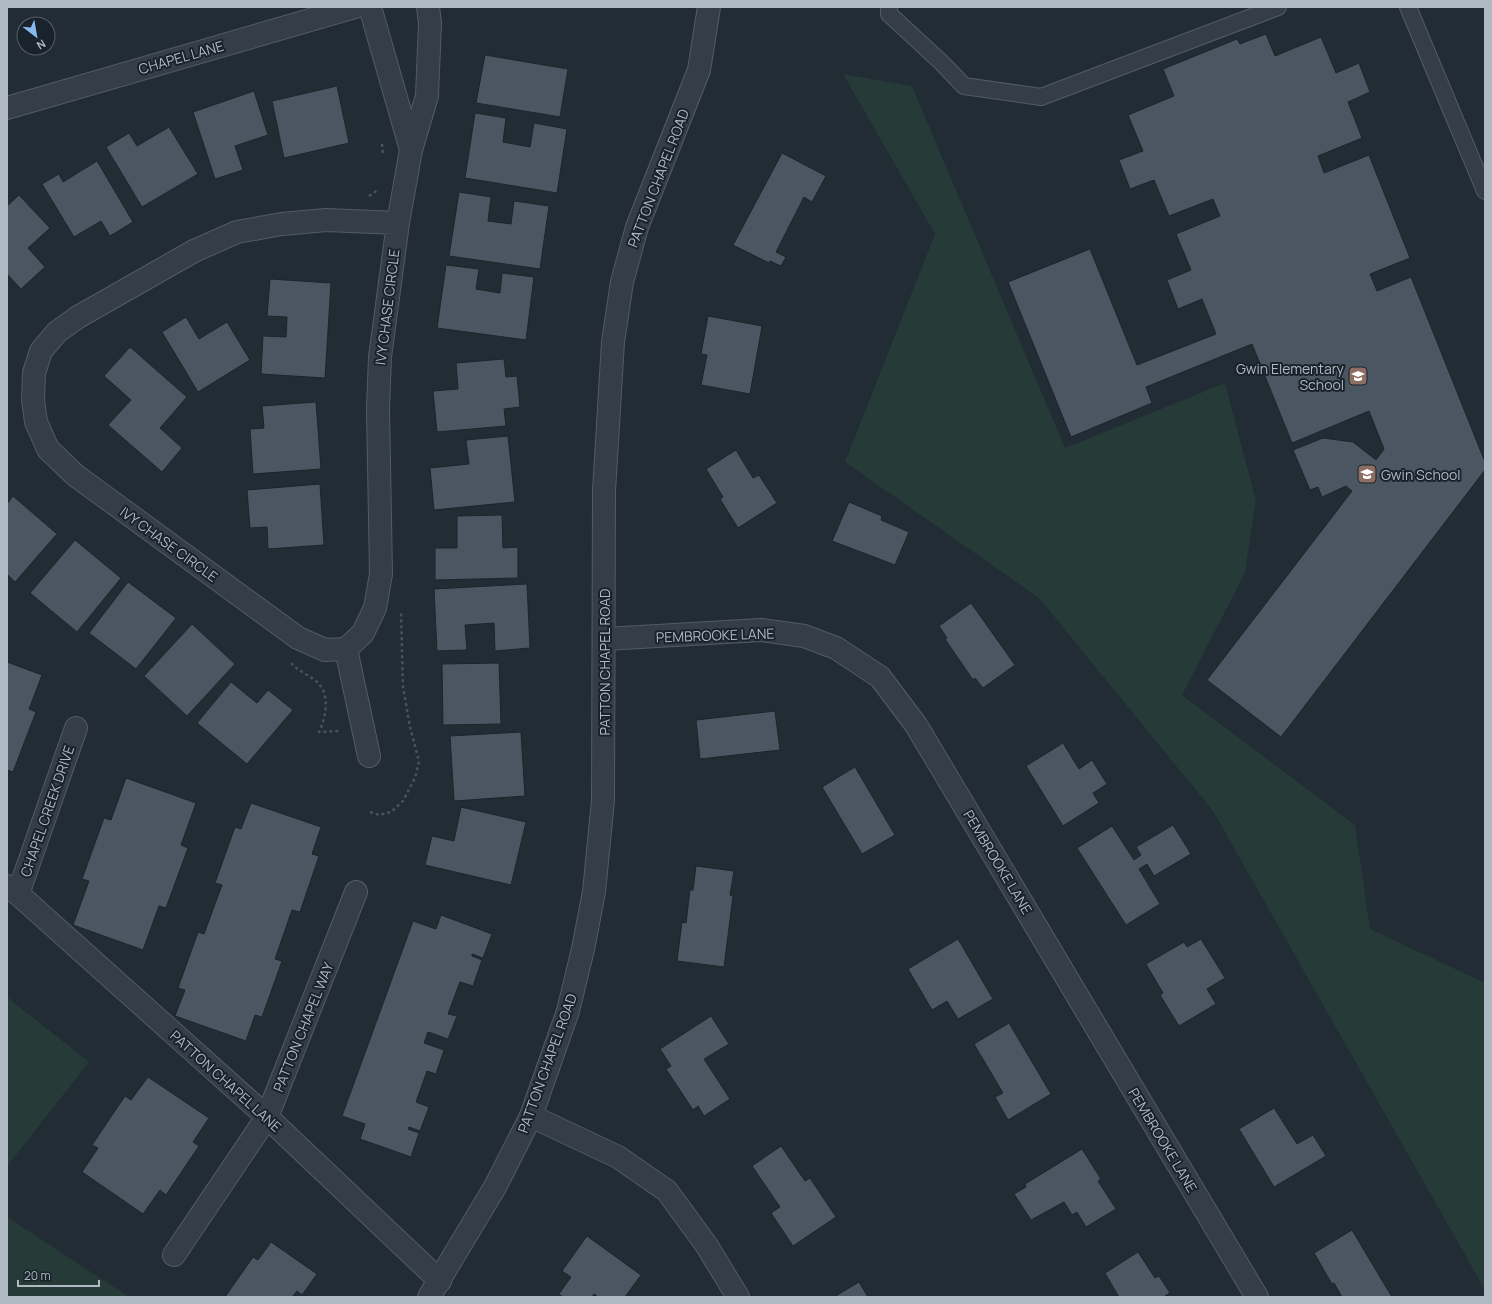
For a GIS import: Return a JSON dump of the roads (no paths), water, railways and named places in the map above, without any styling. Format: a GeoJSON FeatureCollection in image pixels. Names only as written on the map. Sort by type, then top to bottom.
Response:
{"type":"FeatureCollection","features":[{"type":"Feature","properties":{"kind":"street","name":"CHAPEL LANE"},"geometry":{"type":"LineString","coordinates":[[7,108],[355,7]]}},
{"type":"Feature","properties":{"kind":"street","name":"IVY CHASE CIRCLE"},"geometry":{"type":"LineString","coordinates":[[370,7],[411,150]]}},
{"type":"Feature","properties":{"kind":"street","name":"IVY CHASE CIRCLE"},"geometry":{"type":"LineString","coordinates":[[398,223],[326,220],[282,224],[237,232],[194,251],[78,317],[57,332],[41,351],[34,373],[33,400],[36,422],[48,449],[75,475],[298,638],[325,650],[346,649],[363,633],[375,608],[381,574],[378,408],[380,357],[398,223],[411,150],[427,96],[430,23],[428,7]]}},
{"type":"Feature","properties":{"kind":"street","name":"PATTON CHAPEL ROAD"},"geometry":{"type":"LineString","coordinates":[[434,1289],[495,1187],[531,1116],[568,1011],[583,949],[594,892],[603,800],[605,639],[604,491],[612,342],[622,282],[637,227],[699,70],[709,7]]}},
{"type":"Feature","properties":{"kind":"street","name":"PEMBROOKE LANE"},"geometry":{"type":"LineString","coordinates":[[605,639],[761,630],[804,636],[836,648],[880,678],[916,724],[1257,1297]]}},
{"type":"Feature","properties":{"kind":"street"},"geometry":{"type":"LineString","coordinates":[[346,649],[369,756]]}},
{"type":"Feature","properties":{"kind":"street","name":"CHAPEL CREEK DRIVE"},"geometry":{"type":"LineString","coordinates":[[13,890],[76,728]]}},
{"type":"Feature","properties":{"kind":"street","name":"PATTON CHAPEL LANE"},"geometry":{"type":"LineString","coordinates":[[13,890],[267,1117],[434,1289]]}},
{"type":"Feature","properties":{"kind":"street","name":"PATTON CHAPEL WAY"},"geometry":{"type":"LineString","coordinates":[[174,1255],[267,1117],[356,892]]}},
{"type":"Feature","properties":{"kind":"street"},"geometry":{"type":"LineString","coordinates":[[531,1116],[618,1157],[667,1191],[707,1246],[738,1297]]}},
{"type":"Feature","properties":{"kind":"lane"},"geometry":{"type":"LineString","coordinates":[[888,7],[890,14],[964,86],[1041,97],[1278,7]]}},
{"type":"Feature","properties":{"kind":"lane"},"geometry":{"type":"LineString","coordinates":[[1408,7],[1485,191]]}},
{"type":"Feature","properties":{"kind":"place","name":"Gwin Elementary School"},"geometry":{"type":"Point","coordinates":[1358,376]}},
{"type":"Feature","properties":{"kind":"place","name":"Gwin School"},"geometry":{"type":"Point","coordinates":[1367,474]}}]}
